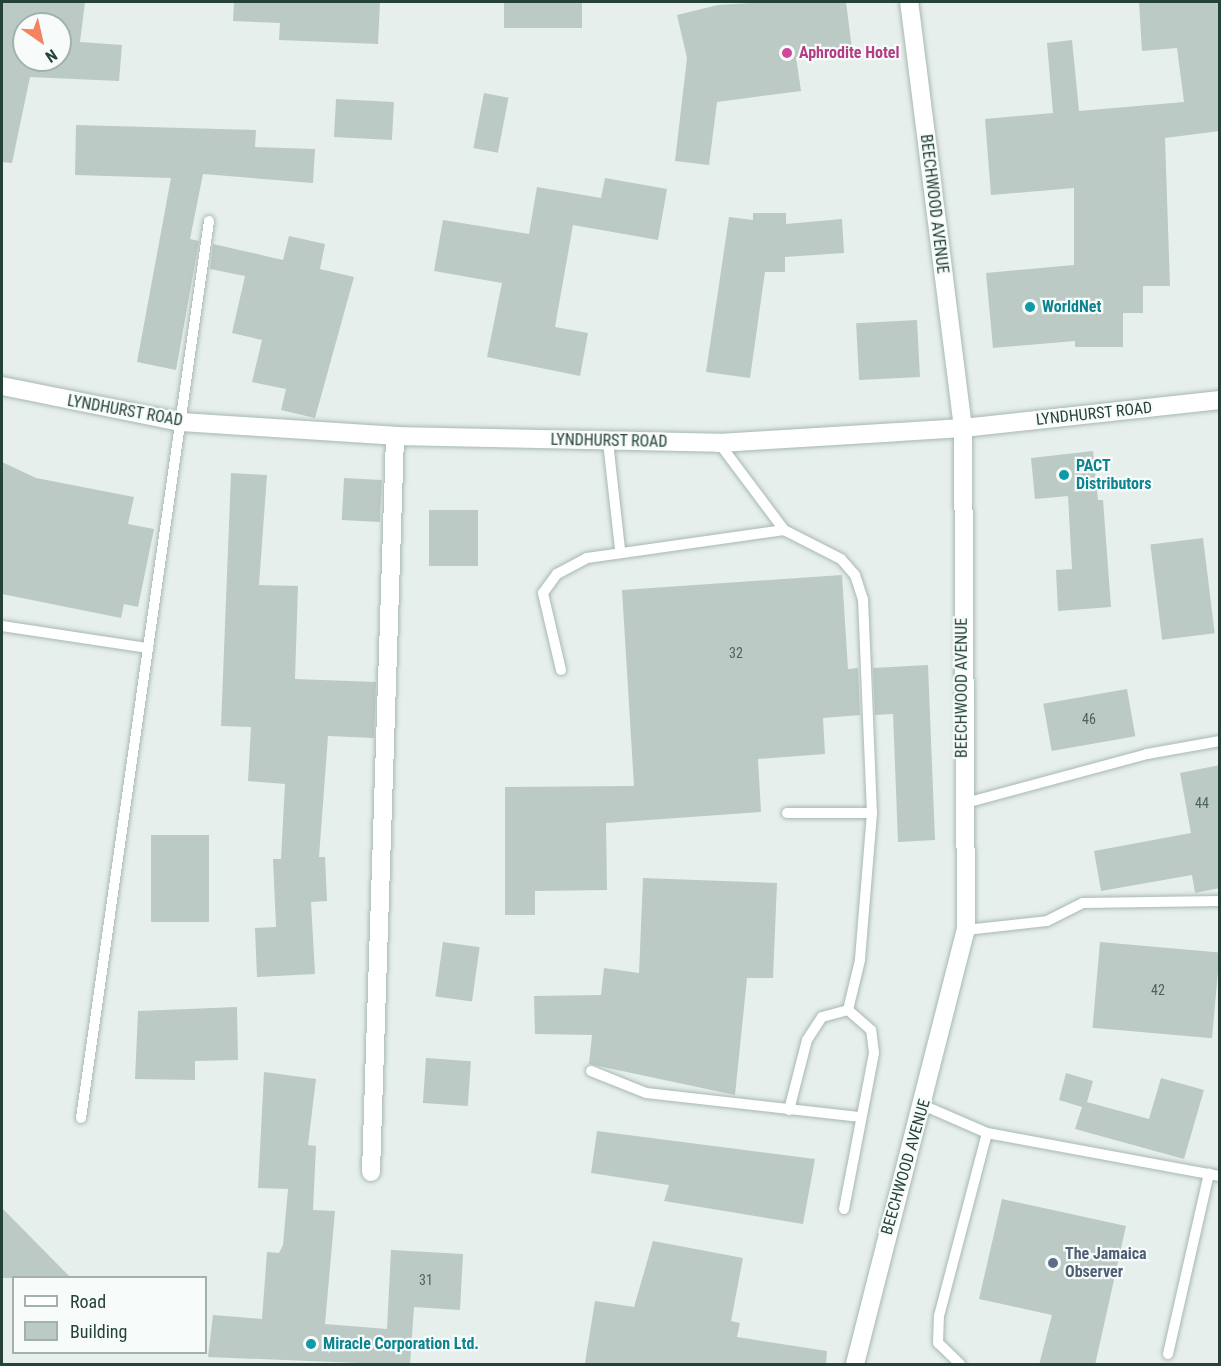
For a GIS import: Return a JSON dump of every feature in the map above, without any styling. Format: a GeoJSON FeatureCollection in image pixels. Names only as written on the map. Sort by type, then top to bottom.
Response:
{"type":"FeatureCollection","features":[{"type":"Feature","properties":{"kind":"street","name":"BEECHWOOD AVENUE"},"geometry":{"type":"LineString","coordinates":[[855,1365],[925,1106],[966,930],[962,804],[963,428],[909,2]]}},
{"type":"Feature","properties":{"kind":"street","name":"LYNDHURST ROAD"},"geometry":{"type":"LineString","coordinates":[[2,386],[181,422],[395,436],[608,442],[719,443],[963,428],[1220,400]]}},
{"type":"Feature","properties":{"kind":"street"},"geometry":{"type":"LineString","coordinates":[[371,1172],[395,436]]}},
{"type":"Feature","properties":{"kind":"lane"},"geometry":{"type":"LineString","coordinates":[[81,1118],[209,221]]}},
{"type":"Feature","properties":{"kind":"lane"},"geometry":{"type":"LineString","coordinates":[[608,442],[620,549]]}},
{"type":"Feature","properties":{"kind":"lane"},"geometry":{"type":"LineString","coordinates":[[719,443],[784,530],[841,560],[858,583],[872,813],[860,960],[848,1010]]}},
{"type":"Feature","properties":{"kind":"lane"},"geometry":{"type":"LineString","coordinates":[[561,670],[543,593],[557,574],[620,549],[784,530]]}},
{"type":"Feature","properties":{"kind":"lane"},"geometry":{"type":"LineString","coordinates":[[2,626],[148,648]]}},
{"type":"Feature","properties":{"kind":"lane"},"geometry":{"type":"LineString","coordinates":[[962,804],[1147,754],[1220,741]]}},
{"type":"Feature","properties":{"kind":"lane"},"geometry":{"type":"LineString","coordinates":[[787,813],[872,813]]}},
{"type":"Feature","properties":{"kind":"lane"},"geometry":{"type":"LineString","coordinates":[[966,930],[1047,921],[1083,903],[1220,901]]}},
{"type":"Feature","properties":{"kind":"lane"},"geometry":{"type":"LineString","coordinates":[[789,1110],[807,1040],[822,1017],[848,1010]]}},
{"type":"Feature","properties":{"kind":"lane"},"geometry":{"type":"LineString","coordinates":[[844,1209],[859,1118],[874,1053],[871,1030],[848,1010]]}},
{"type":"Feature","properties":{"kind":"lane"},"geometry":{"type":"LineString","coordinates":[[591,1071],[646,1093],[859,1118]]}},
{"type":"Feature","properties":{"kind":"lane"},"geometry":{"type":"LineString","coordinates":[[925,1106],[987,1133],[1214,1175],[1168,1354]]}},
{"type":"Feature","properties":{"kind":"lane"},"geometry":{"type":"LineString","coordinates":[[960,1365],[938,1343],[939,1316],[987,1133]]}},
{"type":"Feature","properties":{"kind":"building"},"geometry":{"type":"Polygon","coordinates":[[[2,2],[85,2],[80,42],[122,45],[119,81],[30,77],[12,163],[2,162],[2,2]]]}},
{"type":"Feature","properties":{"kind":"building"},"geometry":{"type":"Polygon","coordinates":[[[234,2],[380,2],[378,44],[279,40],[280,23],[233,21],[234,2]]]}},
{"type":"Feature","properties":{"kind":"building"},"geometry":{"type":"Polygon","coordinates":[[[504,2],[582,2],[582,28],[504,28],[504,2]]]}},
{"type":"Feature","properties":{"kind":"building"},"geometry":{"type":"Polygon","coordinates":[[[769,2],[846,2],[852,49],[796,57],[801,91],[717,102],[709,165],[675,161],[687,58],[677,15],[718,5],[769,2]]]}},
{"type":"Feature","properties":{"kind":"building"},"geometry":{"type":"Polygon","coordinates":[[[1139,2],[1220,2],[1220,131],[1165,138],[1170,286],[1143,286],[1143,313],[1123,313],[1123,347],[1075,347],[1075,341],[993,348],[986,273],[1074,265],[1074,188],[991,195],[985,119],[1053,113],[1047,43],[1072,40],[1079,111],[1184,102],[1177,48],[1142,51],[1139,2]]]}},
{"type":"Feature","properties":{"kind":"building"},"geometry":{"type":"Polygon","coordinates":[[[484,93],[509,98],[498,153],[473,148],[484,93]]]}},
{"type":"Feature","properties":{"kind":"building"},"geometry":{"type":"Polygon","coordinates":[[[336,99],[394,102],[392,140],[334,137],[336,99]]]}},
{"type":"Feature","properties":{"kind":"building"},"geometry":{"type":"Polygon","coordinates":[[[76,125],[256,130],[255,147],[315,149],[313,183],[203,174],[190,239],[199,241],[176,370],[137,362],[171,178],[75,175],[76,125]]]}},
{"type":"Feature","properties":{"kind":"building"},"geometry":{"type":"Polygon","coordinates":[[[605,178],[667,189],[658,240],[573,225],[555,327],[588,333],[580,376],[487,357],[502,283],[434,271],[443,220],[529,234],[537,187],[601,198],[605,178]]]}},
{"type":"Feature","properties":{"kind":"building"},"geometry":{"type":"Polygon","coordinates":[[[753,213],[786,213],[786,224],[842,219],[844,253],[785,257],[785,272],[765,272],[750,378],[706,372],[729,217],[753,220],[753,213]]]}},
{"type":"Feature","properties":{"kind":"building"},"geometry":{"type":"Polygon","coordinates":[[[289,236],[325,244],[320,269],[354,277],[315,418],[281,410],[286,389],[252,382],[262,340],[232,333],[245,276],[210,269],[213,244],[283,260],[289,236]]]}},
{"type":"Feature","properties":{"kind":"building"},"geometry":{"type":"Polygon","coordinates":[[[917,320],[920,377],[859,380],[856,323],[917,320]]]}},
{"type":"Feature","properties":{"kind":"building"},"geometry":{"type":"Polygon","coordinates":[[[1093,451],[1098,500],[1103,500],[1111,607],[1058,611],[1056,570],[1072,569],[1068,496],[1035,499],[1031,458],[1093,451]]]}},
{"type":"Feature","properties":{"kind":"building"},"geometry":{"type":"Polygon","coordinates":[[[2,462],[36,478],[134,497],[128,524],[154,529],[138,607],[124,604],[121,618],[2,594],[2,462]]]}},
{"type":"Feature","properties":{"kind":"building"},"geometry":{"type":"Polygon","coordinates":[[[231,473],[267,475],[259,585],[298,586],[295,679],[376,682],[374,738],[328,736],[319,857],[325,857],[327,901],[311,902],[315,974],[257,977],[255,928],[276,927],[273,859],[281,859],[285,784],[248,781],[251,727],[221,726],[231,473]]]}},
{"type":"Feature","properties":{"kind":"building"},"geometry":{"type":"Polygon","coordinates":[[[344,478],[382,480],[380,522],[342,520],[344,478]]]}},
{"type":"Feature","properties":{"kind":"building"},"geometry":{"type":"Polygon","coordinates":[[[429,510],[478,510],[478,566],[429,566],[429,510]]]}},
{"type":"Feature","properties":{"kind":"building"},"geometry":{"type":"Polygon","coordinates":[[[1203,538],[1215,633],[1162,640],[1150,544],[1203,538]]]}},
{"type":"Feature","properties":{"kind":"building"},"geometry":{"type":"Polygon","coordinates":[[[842,575],[848,669],[858,668],[860,715],[823,718],[825,754],[758,759],[761,812],[606,823],[607,890],[535,891],[535,915],[505,915],[505,787],[634,786],[622,590],[842,575]]]}},
{"type":"Feature","properties":{"kind":"building"},"geometry":{"type":"Polygon","coordinates":[[[928,665],[935,840],[898,842],[893,714],[875,715],[873,668],[928,665]]]}},
{"type":"Feature","properties":{"kind":"building"},"geometry":{"type":"Polygon","coordinates":[[[1127,689],[1135,736],[1052,751],[1043,704],[1127,689]]]}},
{"type":"Feature","properties":{"kind":"building"},"geometry":{"type":"Polygon","coordinates":[[[1220,765],[1220,888],[1195,893],[1192,875],[1101,891],[1094,851],[1191,833],[1180,773],[1220,765]]]}},
{"type":"Feature","properties":{"kind":"building"},"geometry":{"type":"Polygon","coordinates":[[[151,835],[209,835],[209,922],[151,922],[151,835]]]}},
{"type":"Feature","properties":{"kind":"building"},"geometry":{"type":"Polygon","coordinates":[[[643,878],[777,883],[773,978],[747,978],[735,1095],[589,1064],[592,1035],[535,1034],[534,996],[601,995],[604,968],[639,973],[643,878]]]}},
{"type":"Feature","properties":{"kind":"building"},"geometry":{"type":"Polygon","coordinates":[[[443,942],[480,947],[472,1002],[435,996],[443,942]]]}},
{"type":"Feature","properties":{"kind":"building"},"geometry":{"type":"Polygon","coordinates":[[[1100,942],[1220,952],[1212,1038],[1093,1028],[1100,942]]]}},
{"type":"Feature","properties":{"kind":"building"},"geometry":{"type":"Polygon","coordinates":[[[237,1007],[238,1060],[195,1061],[195,1080],[135,1079],[138,1011],[237,1007]]]}},
{"type":"Feature","properties":{"kind":"building"},"geometry":{"type":"Polygon","coordinates":[[[426,1058],[471,1061],[468,1106],[423,1103],[426,1058]]]}},
{"type":"Feature","properties":{"kind":"building"},"geometry":{"type":"Polygon","coordinates":[[[264,1072],[316,1079],[308,1145],[316,1146],[313,1210],[335,1211],[325,1324],[387,1329],[391,1250],[463,1254],[460,1310],[414,1307],[410,1365],[208,1357],[213,1315],[262,1319],[267,1252],[279,1253],[283,1245],[288,1189],[258,1188],[264,1072]]]}},
{"type":"Feature","properties":{"kind":"building"},"geometry":{"type":"Polygon","coordinates":[[[1066,1073],[1093,1081],[1087,1102],[1149,1119],[1161,1078],[1204,1090],[1184,1159],[1075,1129],[1082,1107],[1059,1100],[1066,1073]]]}},
{"type":"Feature","properties":{"kind":"building"},"geometry":{"type":"Polygon","coordinates":[[[597,1131],[815,1159],[803,1224],[664,1201],[669,1185],[591,1173],[597,1131]]]}},
{"type":"Feature","properties":{"kind":"building","name":"The Jamaica Observer"},"geometry":{"type":"Polygon","coordinates":[[[1002,1199],[1126,1226],[1095,1365],[1039,1365],[1052,1315],[979,1299],[1002,1199]]]}},
{"type":"Feature","properties":{"kind":"building"},"geometry":{"type":"Polygon","coordinates":[[[2,1208],[69,1276],[2,1278],[2,1208]]]}},
{"type":"Feature","properties":{"kind":"building"},"geometry":{"type":"Polygon","coordinates":[[[653,1241],[743,1258],[731,1321],[740,1323],[737,1337],[827,1351],[826,1365],[585,1363],[595,1301],[634,1307],[653,1241]]]}},
{"type":"Feature","properties":{"kind":"place","name":"Aphrodite Hotel"},"geometry":{"type":"Point","coordinates":[787,53]}},
{"type":"Feature","properties":{"kind":"place","name":"WorldNet"},"geometry":{"type":"Point","coordinates":[1030,307]}},
{"type":"Feature","properties":{"kind":"place","name":"PACT Distributors"},"geometry":{"type":"Point","coordinates":[1064,475]}},
{"type":"Feature","properties":{"kind":"place","name":"The Jamaica Observer"},"geometry":{"type":"Point","coordinates":[1053,1263]}},
{"type":"Feature","properties":{"kind":"place","name":"Miracle Corporation Ltd."},"geometry":{"type":"Point","coordinates":[311,1344]}}]}
